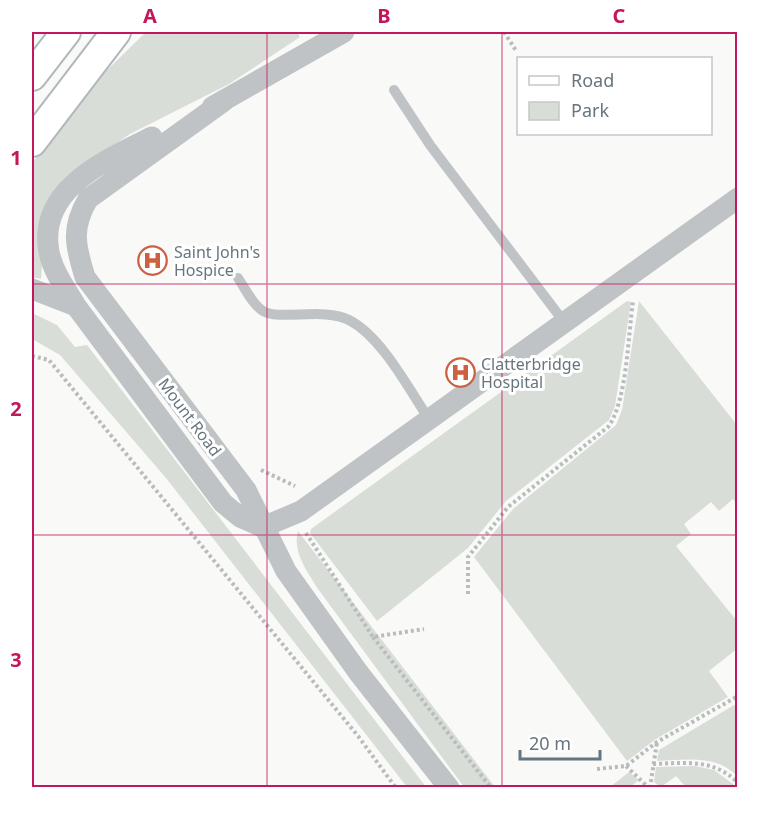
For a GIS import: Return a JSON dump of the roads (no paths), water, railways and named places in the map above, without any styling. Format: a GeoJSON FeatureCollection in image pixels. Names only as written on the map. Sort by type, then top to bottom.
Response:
{"type":"FeatureCollection","features":[{"type":"Feature","properties":{"kind":"main road"},"geometry":{"type":"LineString","coordinates":[[32,76],[66,32]]}},
{"type":"Feature","properties":{"kind":"main road"},"geometry":{"type":"LineString","coordinates":[[32,141],[116,32]]}},
{"type":"Feature","properties":{"kind":"street","name":"Mount Road"},"geometry":{"type":"LineString","coordinates":[[263,526],[240,517],[223,503],[76,306],[55,271],[49,251],[48,231],[53,210],[63,193],[80,177],[144,141],[224,101],[344,32]]}},
{"type":"Feature","properties":{"kind":"street","name":"Mount Road"},"geometry":{"type":"LineString","coordinates":[[224,101],[100,188],[88,199],[78,216],[76,251],[85,277],[246,490],[263,526]]}},
{"type":"Feature","properties":{"kind":"street"},"geometry":{"type":"LineString","coordinates":[[449,788],[358,672],[299,590],[263,526],[302,511],[738,198]]}},
{"type":"Feature","properties":{"kind":"street"},"geometry":{"type":"LineString","coordinates":[[32,289],[76,306]]}},
{"type":"Feature","properties":{"kind":"lane"},"geometry":{"type":"LineString","coordinates":[[394,90],[430,145],[564,322]]}},
{"type":"Feature","properties":{"kind":"lane"},"geometry":{"type":"LineString","coordinates":[[238,278],[264,311],[273,314],[321,313],[347,318],[364,330],[389,359],[429,419]]}},
{"type":"Feature","properties":{"kind":"place","name":"Saint John's Hospice"},"geometry":{"type":"Point","coordinates":[153,261]}},
{"type":"Feature","properties":{"kind":"place","name":"Clatterbridge Hospital"},"geometry":{"type":"Point","coordinates":[460,373]}}]}
